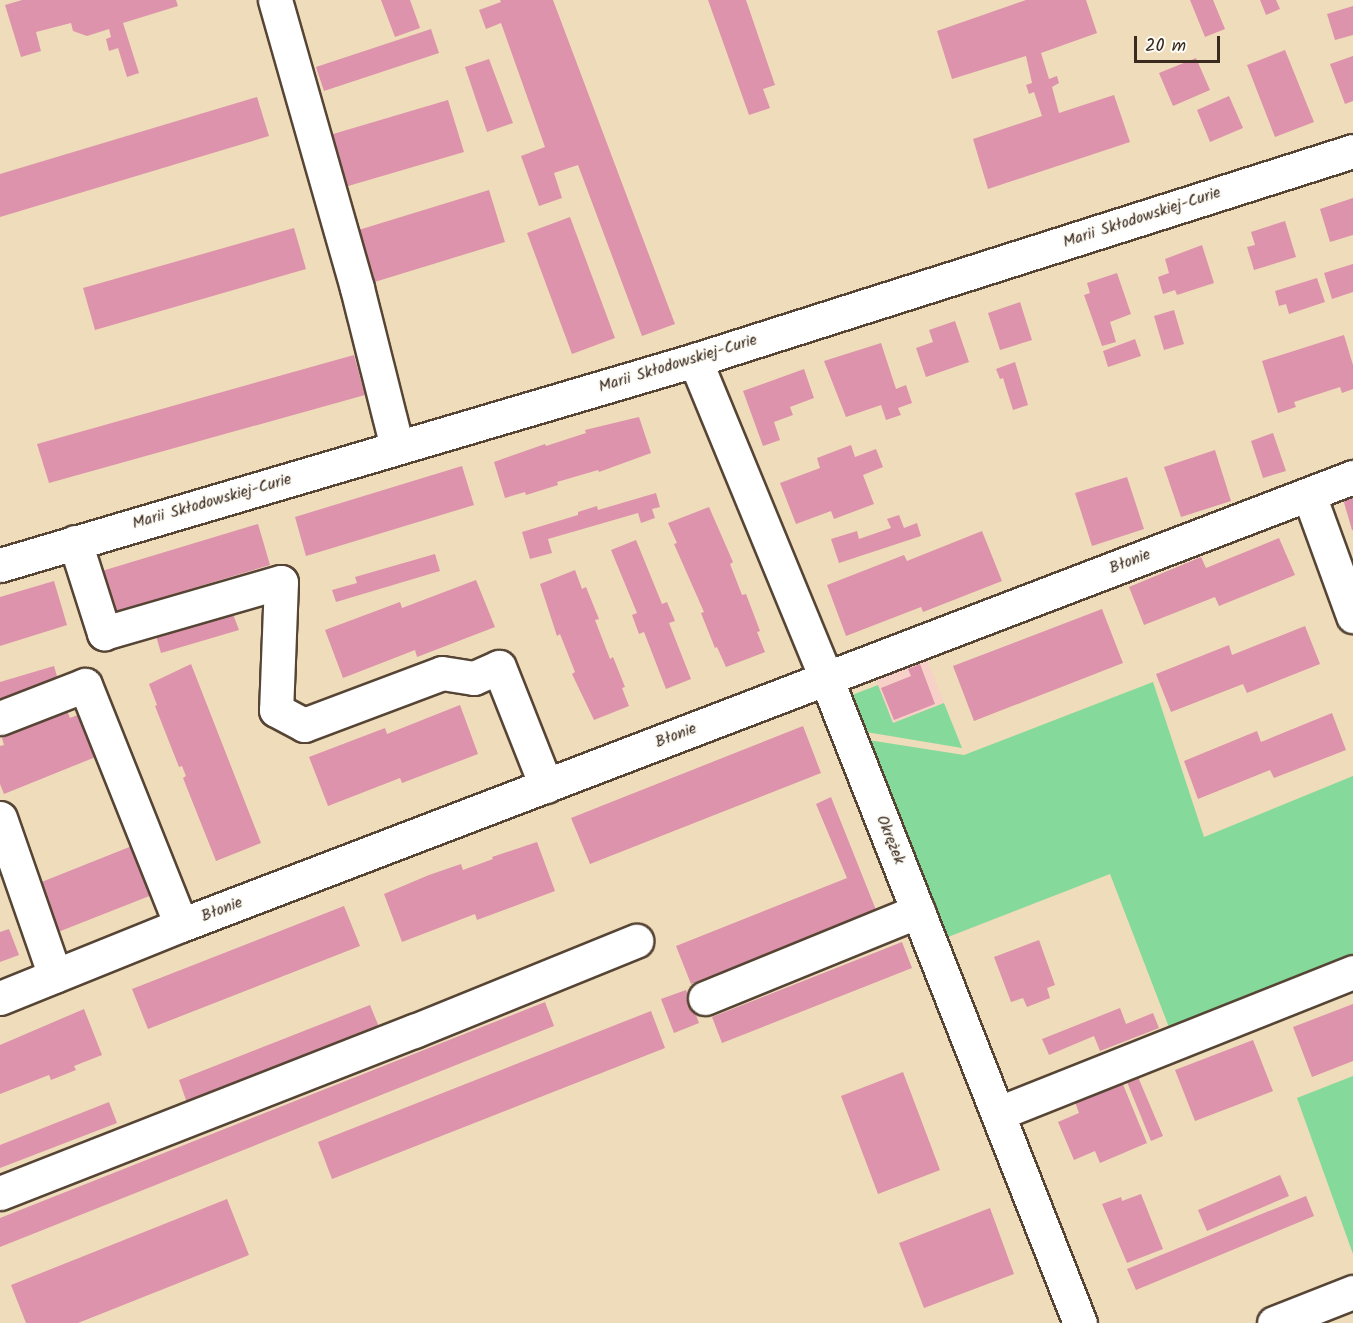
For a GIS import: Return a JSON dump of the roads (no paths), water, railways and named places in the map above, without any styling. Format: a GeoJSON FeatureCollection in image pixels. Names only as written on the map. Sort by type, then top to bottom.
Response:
{"type":"FeatureCollection","features":[{"type":"Feature","properties":{"kind":"street"},"geometry":{"type":"LineString","coordinates":[[274,0],[357,288],[397,447]]}},
{"type":"Feature","properties":{"kind":"street","name":"Marii Skłodowskiej-Curie"},"geometry":{"type":"LineString","coordinates":[[0,565],[695,360],[1353,151]]}},
{"type":"Feature","properties":{"kind":"street","name":"Okrężek"},"geometry":{"type":"LineString","coordinates":[[695,360],[826,678],[1080,1323]]}},
{"type":"Feature","properties":{"kind":"street","name":"Błonie"},"geometry":{"type":"LineString","coordinates":[[0,998],[181,925],[1353,477]]}},
{"type":"Feature","properties":{"kind":"street"},"geometry":{"type":"LineString","coordinates":[[1309,495],[1353,616]]}},
{"type":"Feature","properties":{"kind":"street"},"geometry":{"type":"LineString","coordinates":[[75,542],[104,633],[281,582],[276,710],[304,725],[442,674],[474,678],[499,667],[546,786]]}},
{"type":"Feature","properties":{"kind":"street"},"geometry":{"type":"LineString","coordinates":[[0,718],[85,685],[181,925]]}},
{"type":"Feature","properties":{"kind":"street"},"geometry":{"type":"LineString","coordinates":[[0,818],[55,976]]}},
{"type":"Feature","properties":{"kind":"street"},"geometry":{"type":"LineString","coordinates":[[705,998],[918,911]]}},
{"type":"Feature","properties":{"kind":"street"},"geometry":{"type":"LineString","coordinates":[[0,1193],[414,1031],[636,941]]}},
{"type":"Feature","properties":{"kind":"street"},"geometry":{"type":"LineString","coordinates":[[999,1113],[1353,972]]}},
{"type":"Feature","properties":{"kind":"street"},"geometry":{"type":"LineString","coordinates":[[1274,1323],[1353,1292]]}}]}
